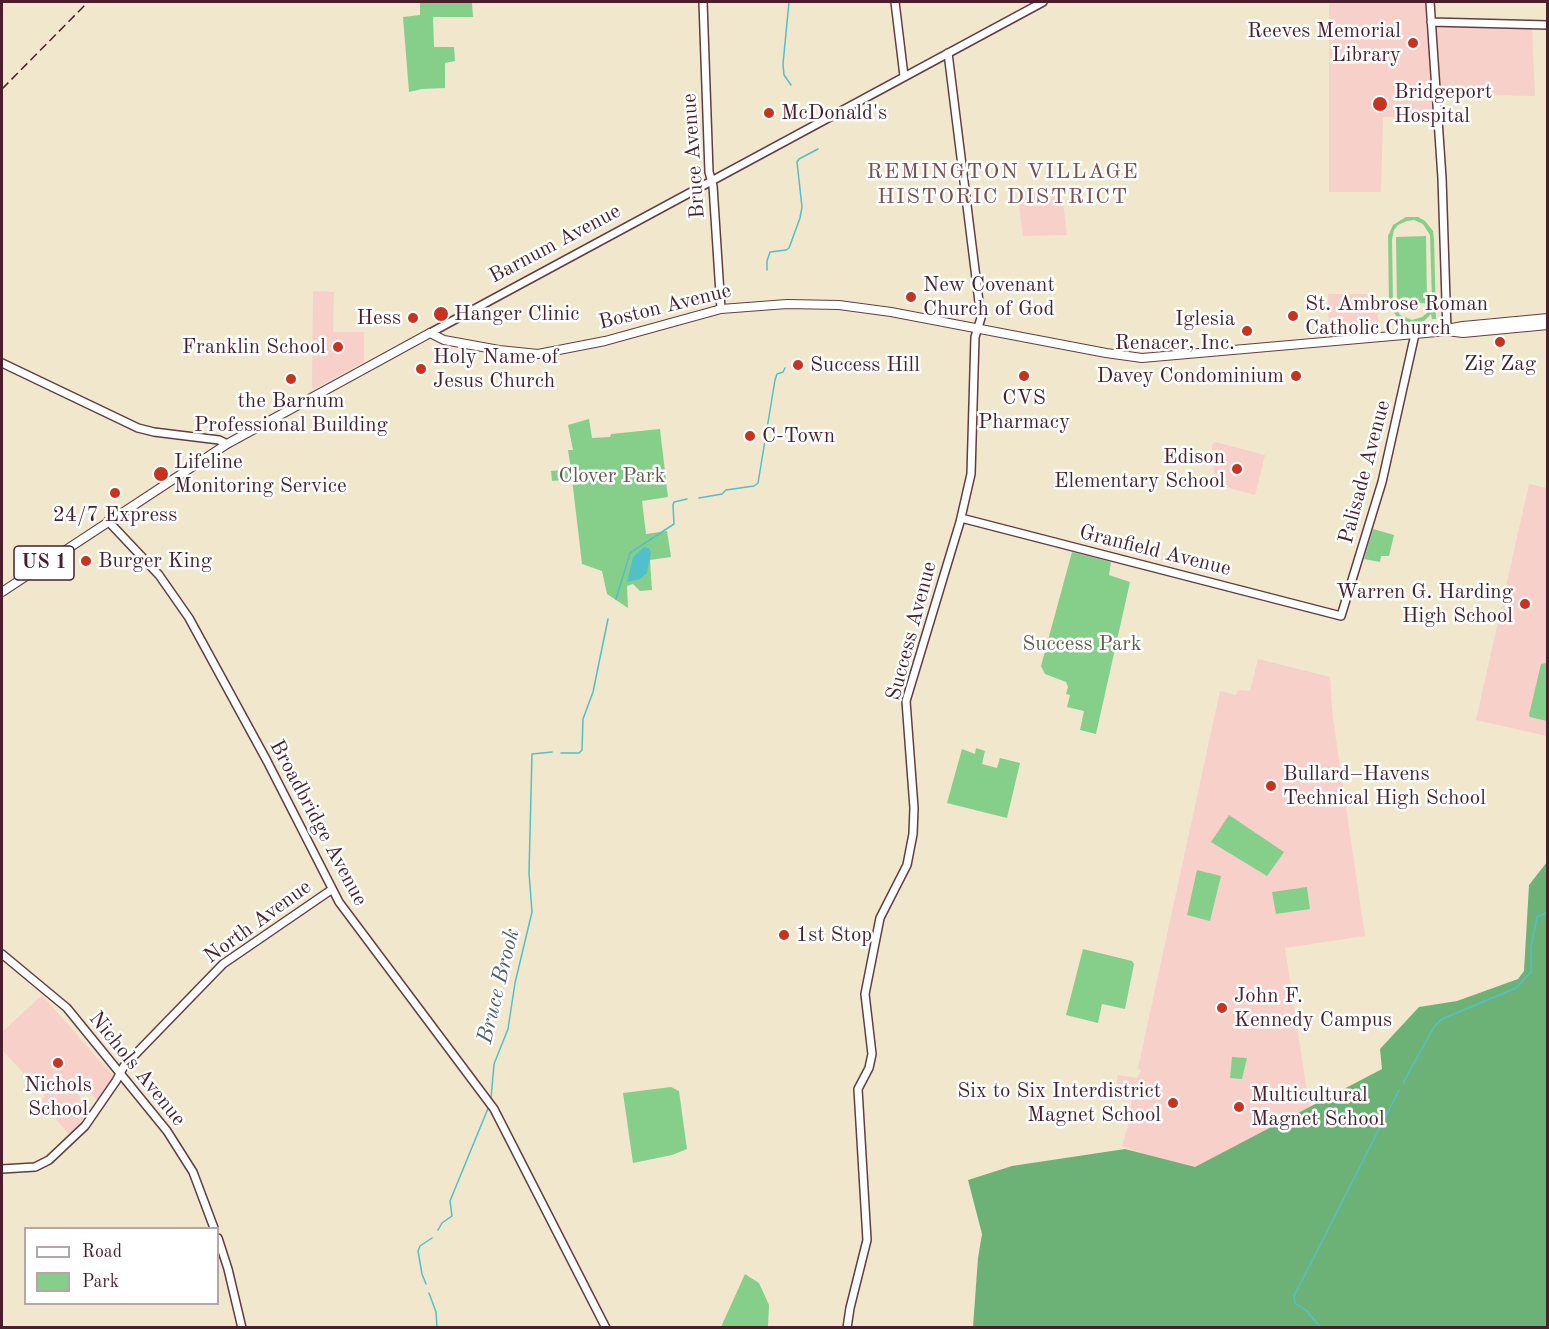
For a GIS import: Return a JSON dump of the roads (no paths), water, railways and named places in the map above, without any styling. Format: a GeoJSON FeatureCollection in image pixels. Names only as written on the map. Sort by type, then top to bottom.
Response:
{"type":"FeatureCollection","features":[{"type":"Feature","properties":{"kind":"main road","name":"Boston Avenue"},"geometry":{"type":"LineString","coordinates":[[430,333],[442,340],[500,351],[538,354],[605,341],[721,309],[787,304],[843,305],[1142,358],[1447,331],[1463,333],[1548,325]]}},
{"type":"Feature","properties":{"kind":"main road","name":"Boston Avenue"},"geometry":{"type":"LineString","coordinates":[[1447,331],[1463,326],[1548,318]]}},
{"type":"Feature","properties":{"kind":"main road","name":"Barnum Avenue"},"geometry":{"type":"LineString","coordinates":[[2,592],[227,444],[430,333]]}},
{"type":"Feature","properties":{"kind":"street","name":"Bruce Avenue"},"geometry":{"type":"LineString","coordinates":[[703,2],[709,172],[721,309]]}},
{"type":"Feature","properties":{"kind":"street"},"geometry":{"type":"LineString","coordinates":[[895,2],[904,76]]}},
{"type":"Feature","properties":{"kind":"street","name":"Barnum Avenue"},"geometry":{"type":"LineString","coordinates":[[430,333],[711,179],[1043,2]]}},
{"type":"Feature","properties":{"kind":"street"},"geometry":{"type":"LineString","coordinates":[[1430,2],[1442,178],[1447,331]]}},
{"type":"Feature","properties":{"kind":"street"},"geometry":{"type":"LineString","coordinates":[[1431,22],[1548,25]]}},
{"type":"Feature","properties":{"kind":"street","name":"Success Avenue"},"geometry":{"type":"LineString","coordinates":[[847,1328],[852,1297],[867,1240],[858,1100],[858,1089],[869,1068],[872,1054],[865,989],[880,918],[907,865],[911,847],[914,808],[906,701],[961,518],[971,474],[975,337],[981,318],[948,53]]}},
{"type":"Feature","properties":{"kind":"street","name":"Palisade Avenue"},"geometry":{"type":"LineString","coordinates":[[1341,616],[1382,482],[1415,334]]}},
{"type":"Feature","properties":{"kind":"street"},"geometry":{"type":"LineString","coordinates":[[2,363],[138,428],[221,440],[227,444]]}},
{"type":"Feature","properties":{"kind":"street","name":"Granfield Avenue"},"geometry":{"type":"LineString","coordinates":[[961,518],[1341,616]]}},
{"type":"Feature","properties":{"kind":"street","name":"Broadbridge Avenue"},"geometry":{"type":"LineString","coordinates":[[108,521],[159,575],[189,618],[267,761],[331,890],[352,923],[487,1097],[606,1328]]}},
{"type":"Feature","properties":{"kind":"street","name":"North Avenue"},"geometry":{"type":"LineString","coordinates":[[2,1169],[35,1167],[49,1160],[80,1131],[120,1072],[223,964],[331,890]]}},
{"type":"Feature","properties":{"kind":"street","name":"Nichols Avenue"},"geometry":{"type":"LineString","coordinates":[[2,954],[67,1008],[167,1131],[193,1172],[214,1227]]}},
{"type":"Feature","properties":{"kind":"street"},"geometry":{"type":"LineString","coordinates":[[219,1241],[242,1328]]}},
{"type":"Feature","properties":{"kind":"water"},"geometry":{"type":"Polygon","coordinates":[[[644,547],[649,548],[651,552],[647,573],[640,579],[627,582],[633,557],[644,547]]]}},
{"type":"Feature","properties":{"kind":"waterway","name":"Bruce Brook"},"geometry":{"type":"LineString","coordinates":[[789,2],[783,64],[784,75],[791,85]]}},
{"type":"Feature","properties":{"kind":"waterway","name":"Bruce Brook"},"geometry":{"type":"LineString","coordinates":[[767,270],[770,252],[789,248],[800,218],[802,207],[797,162],[818,149]]}},
{"type":"Feature","properties":{"kind":"waterway","name":"Bruce Brook"},"geometry":{"type":"LineString","coordinates":[[699,498],[722,494],[726,490],[754,486],[758,483],[775,380],[777,374],[783,372],[785,368]]}},
{"type":"Feature","properties":{"kind":"waterway","name":"Bruce Brook"},"geometry":{"type":"LineString","coordinates":[[616,599],[630,553],[674,524],[674,502],[687,499]]}},
{"type":"Feature","properties":{"kind":"waterway","name":"Bruce Brook"},"geometry":{"type":"LineString","coordinates":[[561,753],[579,753],[582,750],[583,719],[593,692],[608,619]]}},
{"type":"Feature","properties":{"kind":"waterway","name":"Bruce Brook"},"geometry":{"type":"LineString","coordinates":[[491,1099],[494,1064],[508,1029],[515,983],[532,912],[529,873],[532,754],[552,752]]}},
{"type":"Feature","properties":{"kind":"waterway"},"geometry":{"type":"LineString","coordinates":[[1403,1083],[1434,1027],[1442,1019],[1516,988],[1531,972],[1531,946],[1537,917],[1548,912]]}},
{"type":"Feature","properties":{"kind":"waterway"},"geometry":{"type":"LineString","coordinates":[[1321,1328],[1307,1311],[1295,1303],[1294,1296],[1399,1090]]}},
{"type":"Feature","properties":{"kind":"waterway","name":"Bruce Brook"},"geometry":{"type":"LineString","coordinates":[[438,1230],[442,1223],[452,1216],[450,1201],[489,1106]]}},
{"type":"Feature","properties":{"kind":"waterway","name":"Bruce Brook"},"geometry":{"type":"LineString","coordinates":[[426,1284],[418,1251],[420,1246],[432,1238]]}},
{"type":"Feature","properties":{"kind":"waterway","name":"Bruce Brook"},"geometry":{"type":"LineString","coordinates":[[429,1293],[436,1312],[437,1328]]}},
{"type":"Feature","properties":{"kind":"railway"},"geometry":{"type":"LineString","coordinates":[[2,89],[88,2]]}},
{"type":"Feature","properties":{"kind":"place","name":"Reeves Memorial Library"},"geometry":{"type":"Point","coordinates":[1413,43]}},
{"type":"Feature","properties":{"kind":"place","name":"Bridgeport Hospital"},"geometry":{"type":"Point","coordinates":[1380,104]}},
{"type":"Feature","properties":{"kind":"place","name":"McDonald's"},"geometry":{"type":"Point","coordinates":[769,113]}},
{"type":"Feature","properties":{"kind":"place","name":"New Covenant Church of God"},"geometry":{"type":"Point","coordinates":[911,297]}},
{"type":"Feature","properties":{"kind":"place","name":"Hanger Clinic"},"geometry":{"type":"Point","coordinates":[441,314]}},
{"type":"Feature","properties":{"kind":"place","name":"St. Ambrose Roman Catholic Church"},"geometry":{"type":"Point","coordinates":[1293,316]}},
{"type":"Feature","properties":{"kind":"place","name":"Hess"},"geometry":{"type":"Point","coordinates":[413,318]}},
{"type":"Feature","properties":{"kind":"place","name":"Iglesia Renacer, Inc."},"geometry":{"type":"Point","coordinates":[1247,331]}},
{"type":"Feature","properties":{"kind":"place","name":"Zig Zag"},"geometry":{"type":"Point","coordinates":[1500,342]}},
{"type":"Feature","properties":{"kind":"place","name":"Franklin School"},"geometry":{"type":"Point","coordinates":[338,347]}},
{"type":"Feature","properties":{"kind":"place","name":"Success Hill"},"geometry":{"type":"Point","coordinates":[798,365]}},
{"type":"Feature","properties":{"kind":"place","name":"Holy Name of Jesus Church"},"geometry":{"type":"Point","coordinates":[421,369]}},
{"type":"Feature","properties":{"kind":"place","name":"CVS Pharmacy"},"geometry":{"type":"Point","coordinates":[1024,376]}},
{"type":"Feature","properties":{"kind":"place","name":"Davey Condominium"},"geometry":{"type":"Point","coordinates":[1296,376]}},
{"type":"Feature","properties":{"kind":"place","name":"the Barnum Professional Building"},"geometry":{"type":"Point","coordinates":[291,379]}},
{"type":"Feature","properties":{"kind":"place","name":"C-Town"},"geometry":{"type":"Point","coordinates":[750,436]}},
{"type":"Feature","properties":{"kind":"place","name":"Edison Elementary School"},"geometry":{"type":"Point","coordinates":[1237,469]}},
{"type":"Feature","properties":{"kind":"place","name":"Lifeline Monitoring Service"},"geometry":{"type":"Point","coordinates":[161,474]}},
{"type":"Feature","properties":{"kind":"place","name":"24/7 Express"},"geometry":{"type":"Point","coordinates":[115,493]}},
{"type":"Feature","properties":{"kind":"place","name":"Burger King"},"geometry":{"type":"Point","coordinates":[86,561]}},
{"type":"Feature","properties":{"kind":"place","name":"Warren G. Harding High School"},"geometry":{"type":"Point","coordinates":[1525,604]}},
{"type":"Feature","properties":{"kind":"place","name":"Bullard–Havens Technical High School"},"geometry":{"type":"Point","coordinates":[1271,786]}},
{"type":"Feature","properties":{"kind":"place","name":"1st Stop"},"geometry":{"type":"Point","coordinates":[784,935]}},
{"type":"Feature","properties":{"kind":"place","name":"John F. Kennedy Campus"},"geometry":{"type":"Point","coordinates":[1222,1008]}},
{"type":"Feature","properties":{"kind":"place","name":"Nichols School"},"geometry":{"type":"Point","coordinates":[58,1063]}},
{"type":"Feature","properties":{"kind":"place","name":"Six to Six Interdistrict Magnet School"},"geometry":{"type":"Point","coordinates":[1173,1103]}},
{"type":"Feature","properties":{"kind":"place","name":"Multicultural Magnet School"},"geometry":{"type":"Point","coordinates":[1239,1107]}},
{"type":"Feature","properties":{"kind":"district","name":"REMINGTON VILLAGE HISTORIC DISTRICT"},"geometry":{"type":"Point","coordinates":[1003,184]}},
{"type":"Feature","properties":{"kind":"park label","name":"Clover Park"},"geometry":{"type":"Point","coordinates":[612,476]}},
{"type":"Feature","properties":{"kind":"park label","name":"Success Park"},"geometry":{"type":"Point","coordinates":[1082,644]}}]}
